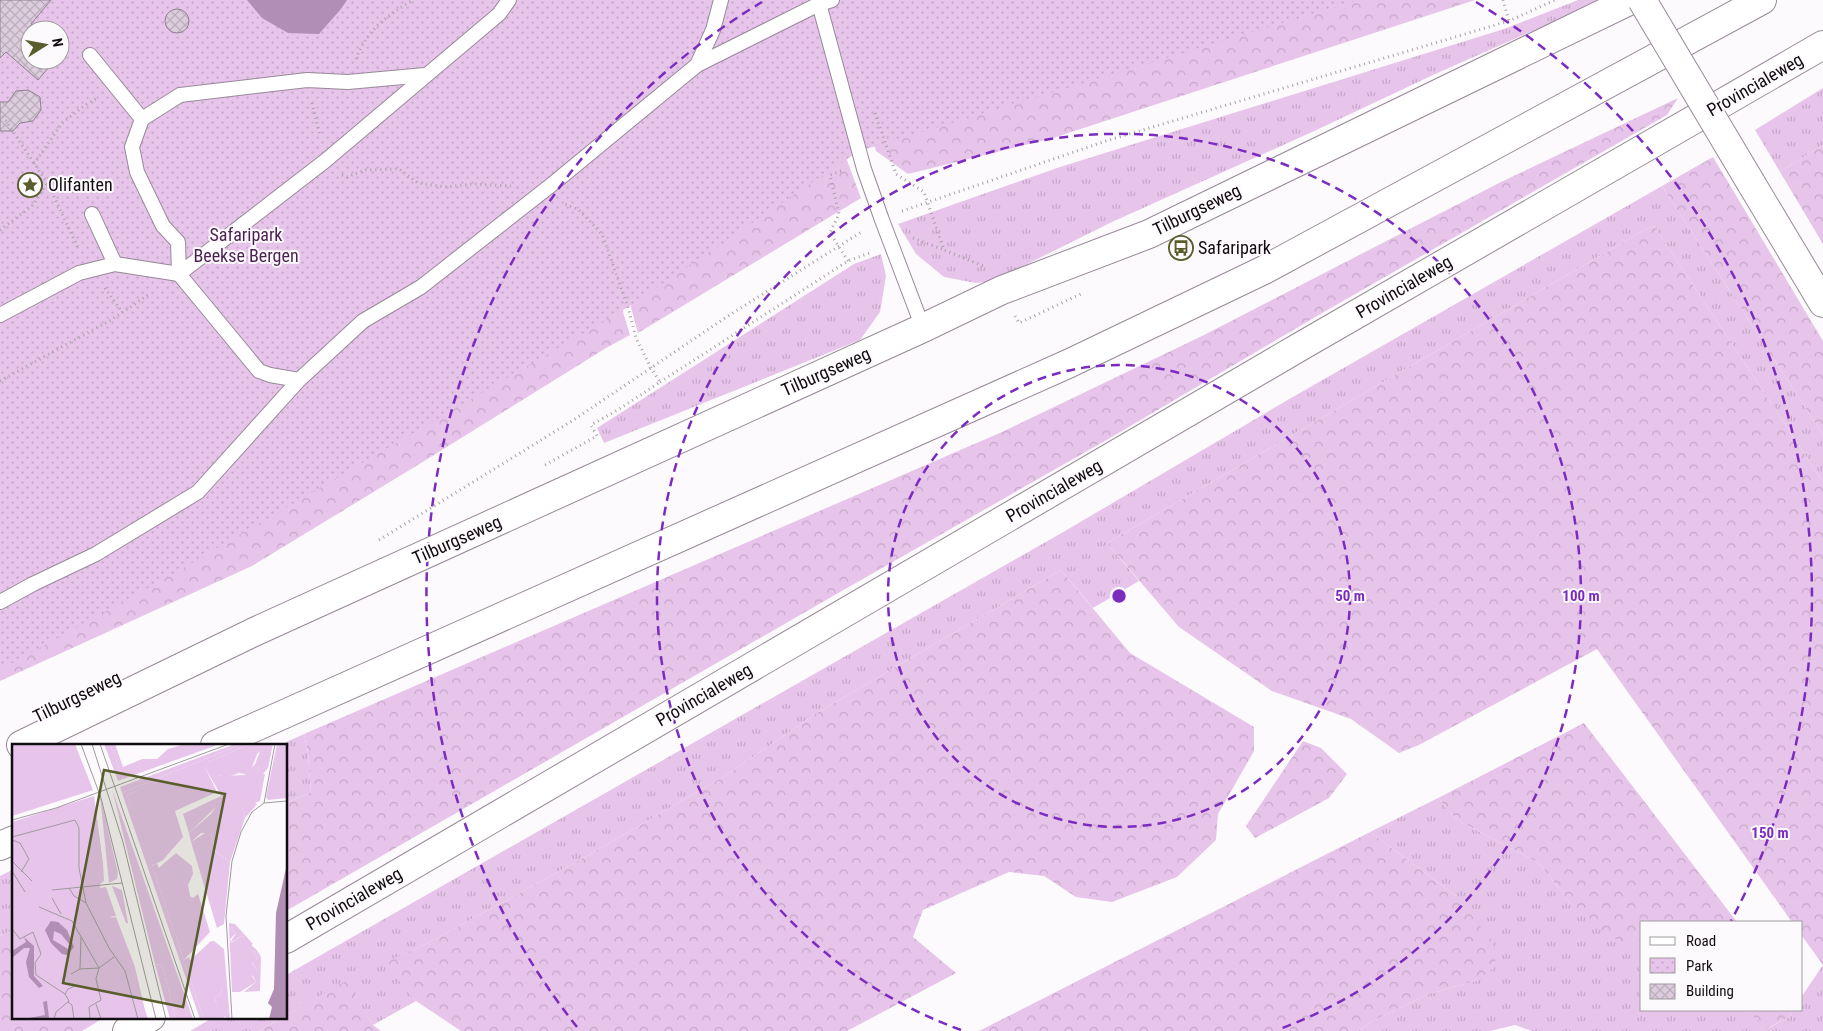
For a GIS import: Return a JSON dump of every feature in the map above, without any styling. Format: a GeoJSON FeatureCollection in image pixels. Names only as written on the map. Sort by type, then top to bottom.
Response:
{"type":"FeatureCollection","features":[{"type":"Feature","properties":{"kind":"main road","name":"Tilburgseweg"},"geometry":{"type":"LineString","coordinates":[[22,744],[254,632],[923,328],[1002,290],[1149,234],[1631,0]]}},
{"type":"Feature","properties":{"kind":"main road"},"geometry":{"type":"LineString","coordinates":[[1642,0],[1823,303]]}},
{"type":"Feature","properties":{"kind":"main road"},"geometry":{"type":"LineString","coordinates":[[217,744],[1078,359],[1272,265],[1762,0]]}},
{"type":"Feature","properties":{"kind":"main road","name":"Provincialeweg"},"geometry":{"type":"LineString","coordinates":[[288,938],[1277,360],[1823,45]]}},
{"type":"Feature","properties":{"kind":"main road"},"geometry":{"type":"LineString","coordinates":[[0,755],[12,749]]}},
{"type":"Feature","properties":{"kind":"main road"},"geometry":{"type":"LineString","coordinates":[[0,846],[12,841]]}},
{"type":"Feature","properties":{"kind":"main road"},"geometry":{"type":"LineString","coordinates":[[127,1031],[149,1018]]}},
{"type":"Feature","properties":{"kind":"lane"},"geometry":{"type":"LineString","coordinates":[[0,315],[79,273],[92,269],[115,264],[179,274],[325,161],[499,14],[509,0]]}},
{"type":"Feature","properties":{"kind":"lane"},"geometry":{"type":"LineString","coordinates":[[697,65],[713,30],[721,0]]}},
{"type":"Feature","properties":{"kind":"lane"},"geometry":{"type":"LineString","coordinates":[[0,602],[96,554],[198,492],[299,380],[363,321],[421,287],[555,182],[697,65],[823,2],[862,163],[923,328]]}},
{"type":"Feature","properties":{"kind":"lane"},"geometry":{"type":"LineString","coordinates":[[90,55],[142,119]]}},
{"type":"Feature","properties":{"kind":"lane"},"geometry":{"type":"LineString","coordinates":[[299,380],[259,371],[179,274],[178,242],[163,226],[137,172],[132,147],[142,119],[180,96],[307,80],[348,82],[425,75]]}},
{"type":"Feature","properties":{"kind":"lane"},"geometry":{"type":"LineString","coordinates":[[92,214],[115,264]]}},
{"type":"Feature","properties":{"kind":"path"},"geometry":{"type":"LineString","coordinates":[[348,82],[362,44],[374,29],[392,13],[413,0]]}},
{"type":"Feature","properties":{"kind":"path"},"geometry":{"type":"LineString","coordinates":[[1503,0],[1509,21]]}},
{"type":"Feature","properties":{"kind":"path","name":"Tilburgseweg"},"geometry":{"type":"LineString","coordinates":[[373,544],[572,421],[728,316],[882,220],[928,202],[1109,140],[1509,21],[1554,0]]}},
{"type":"Feature","properties":{"kind":"path"},"geometry":{"type":"LineString","coordinates":[[34,164],[62,123],[90,102],[119,90]]}},
{"type":"Feature","properties":{"kind":"path"},"geometry":{"type":"LineString","coordinates":[[0,112],[48,184],[82,256],[122,312]]}},
{"type":"Feature","properties":{"kind":"path"},"geometry":{"type":"LineString","coordinates":[[874,112],[896,174],[924,192],[944,250]]}},
{"type":"Feature","properties":{"kind":"path"},"geometry":{"type":"LineString","coordinates":[[848,261],[830,233],[839,214],[830,175],[889,155]]}},
{"type":"Feature","properties":{"kind":"path"},"geometry":{"type":"LineString","coordinates":[[0,230],[32,206],[48,184]]}},
{"type":"Feature","properties":{"kind":"path"},"geometry":{"type":"LineString","coordinates":[[540,467],[597,436],[591,426],[848,261],[911,238],[990,268],[1019,323],[1091,290]]}},
{"type":"Feature","properties":{"kind":"path"},"geometry":{"type":"LineString","coordinates":[[0,381],[62,348],[122,312],[179,274]]}},
{"type":"Feature","properties":{"kind":"path"},"geometry":{"type":"LineString","coordinates":[[651,368],[660,382]]}},
{"type":"Feature","properties":{"kind":"green space","name":"Safaripark Beekse Bergen"},"geometry":{"type":"Polygon","coordinates":[[[0,0],[1358,0],[859,151],[628,307],[168,577],[0,670],[0,0]]]}},
{"type":"Feature","properties":{"kind":"green space"},"geometry":{"type":"Polygon","coordinates":[[[884,0],[1475,0],[1053,138],[908,174],[876,151],[845,59],[884,0]]]}},
{"type":"Feature","properties":{"kind":"green space"},"geometry":{"type":"Polygon","coordinates":[[[1578,0],[1605,0],[1606,2],[1532,31],[1433,75],[1310,133],[1112,222],[993,281],[976,283],[944,277],[916,254],[898,224],[1060,167],[1504,29],[1578,0]]]}},
{"type":"Feature","properties":{"kind":"green space"},"geometry":{"type":"Polygon","coordinates":[[[808,55],[861,198],[638,333],[615,249],[808,55]]]}},
{"type":"Feature","properties":{"kind":"green space"},"geometry":{"type":"Polygon","coordinates":[[[1823,88],[1823,145],[1780,172],[1755,130],[1823,88]]]}},
{"type":"Feature","properties":{"kind":"green space"},"geometry":{"type":"Polygon","coordinates":[[[1678,98],[1667,115],[1317,316],[1110,438],[288,910],[288,802],[311,792],[308,753],[304,734],[1002,432],[1204,335],[1501,182],[1678,98]]]}},
{"type":"Feature","properties":{"kind":"green space"},"geometry":{"type":"Polygon","coordinates":[[[1823,145],[1823,244],[1780,172],[1823,145]]]}},
{"type":"Feature","properties":{"kind":"green space"},"geometry":{"type":"Polygon","coordinates":[[[1713,157],[1823,341],[1823,435],[1662,186],[1713,157]]]}},
{"type":"Feature","properties":{"kind":"green space"},"geometry":{"type":"Polygon","coordinates":[[[1662,186],[1823,435],[1823,482],[1654,226],[1107,543],[1139,581],[1093,608],[1061,570],[817,713],[728,774],[587,856],[428,943],[385,963],[416,1001],[373,1025],[346,982],[288,1014],[288,974],[1065,531],[1291,398],[1662,186]]]}},
{"type":"Feature","properties":{"kind":"green space"},"geometry":{"type":"Polygon","coordinates":[[[1654,226],[1823,482],[1823,965],[1803,937],[1803,921],[1791,921],[1597,649],[1419,745],[1399,753],[1351,719],[1272,691],[1179,627],[1107,543],[1654,226]]]}},
{"type":"Feature","properties":{"kind":"green space"},"geometry":{"type":"Polygon","coordinates":[[[881,254],[886,276],[880,312],[860,340],[604,443],[597,428],[854,264],[881,254]]]}},
{"type":"Feature","properties":{"kind":"green space"},"geometry":{"type":"Polygon","coordinates":[[[613,279],[630,335],[252,566],[0,681],[0,630],[613,279]]]}},
{"type":"Feature","properties":{"kind":"green space"},"geometry":{"type":"Polygon","coordinates":[[[1061,570],[1130,653],[1254,727],[1254,751],[1218,814],[1216,840],[1177,877],[1112,902],[1076,897],[1044,876],[1009,872],[923,910],[913,937],[956,973],[847,1031],[461,1031],[416,1001],[384,963],[428,943],[587,856],[728,774],[817,713],[1061,570]]]}},
{"type":"Feature","properties":{"kind":"green space"},"geometry":{"type":"Polygon","coordinates":[[[1584,723],[1736,921],[1640,921],[1640,948],[1634,948],[1608,936],[1570,903],[1539,863],[1457,820],[1438,798],[1584,723]]]}},
{"type":"Feature","properties":{"kind":"green space"},"geometry":{"type":"Polygon","coordinates":[[[304,734],[308,753],[311,792],[288,802],[288,744],[282,744],[304,734]]]}},
{"type":"Feature","properties":{"kind":"green space"},"geometry":{"type":"Polygon","coordinates":[[[1303,741],[1321,748],[1347,774],[1329,798],[1255,838],[1246,826],[1303,741]]]}},
{"type":"Feature","properties":{"kind":"green space"},"geometry":{"type":"Polygon","coordinates":[[[1438,798],[1457,820],[1539,863],[1570,903],[1634,948],[1640,948],[1640,1011],[1746,1011],[1769,1028],[1789,1017],[1792,1011],[1803,1011],[1803,995],[1823,965],[1823,1031],[1532,1031],[1515,1025],[1490,1031],[1358,1031],[1373,1021],[1426,995],[1478,980],[1456,896],[1370,832],[1438,798]]]}},
{"type":"Feature","properties":{"kind":"green space"},"geometry":{"type":"Polygon","coordinates":[[[1370,832],[1456,896],[1493,942],[1496,966],[1478,980],[1426,995],[1373,1021],[1358,1031],[979,1031],[1370,832]]]}},
{"type":"Feature","properties":{"kind":"green space"},"geometry":{"type":"Polygon","coordinates":[[[12,870],[12,931],[0,936],[0,876],[12,870]]]}},
{"type":"Feature","properties":{"kind":"green space"},"geometry":{"type":"Polygon","coordinates":[[[12,931],[12,1018],[103,1018],[82,1031],[0,1031],[0,936],[12,931]]]}},
{"type":"Feature","properties":{"kind":"green space"},"geometry":{"type":"Polygon","coordinates":[[[346,981],[373,1025],[381,1031],[259,1031],[281,1018],[288,1018],[288,1014],[346,981]]]}},
{"type":"Feature","properties":{"kind":"green space"},"geometry":{"type":"Polygon","coordinates":[[[1746,1011],[1792,1011],[1789,1017],[1768,1028],[1746,1011]]]}},
{"type":"Feature","properties":{"kind":"green space"},"geometry":{"type":"Polygon","coordinates":[[[212,1018],[281,1018],[259,1031],[190,1031],[212,1018]]]}},
{"type":"Feature","properties":{"kind":"shaded area"},"geometry":{"type":"Polygon","coordinates":[[[247,0],[347,0],[319,34],[288,33],[262,18],[247,0]]]}},
{"type":"Feature","properties":{"kind":"building"},"geometry":{"type":"Polygon","coordinates":[[[0,0],[51,0],[34,20],[20,20],[20,64],[6,52],[0,58],[0,0]]]}},
{"type":"Feature","properties":{"kind":"building"},"geometry":{"type":"Polygon","coordinates":[[[177,9],[182,10],[188,16],[188,26],[182,32],[177,33],[172,32],[166,26],[165,21],[166,16],[172,10],[177,9]]]}},
{"type":"Feature","properties":{"kind":"building"},"geometry":{"type":"Polygon","coordinates":[[[27,70],[46,70],[38,80],[27,70]]]}},
{"type":"Feature","properties":{"kind":"building"},"geometry":{"type":"Polygon","coordinates":[[[28,90],[40,97],[41,110],[33,121],[20,123],[13,131],[0,131],[0,102],[8,102],[16,91],[28,90]]]}},
{"type":"Feature","properties":{"kind":"place","name":"Olifanten"},"geometry":{"type":"Point","coordinates":[30,185]}},
{"type":"Feature","properties":{"kind":"place","name":"Safaripark"},"geometry":{"type":"Point","coordinates":[1181,248]}}]}
